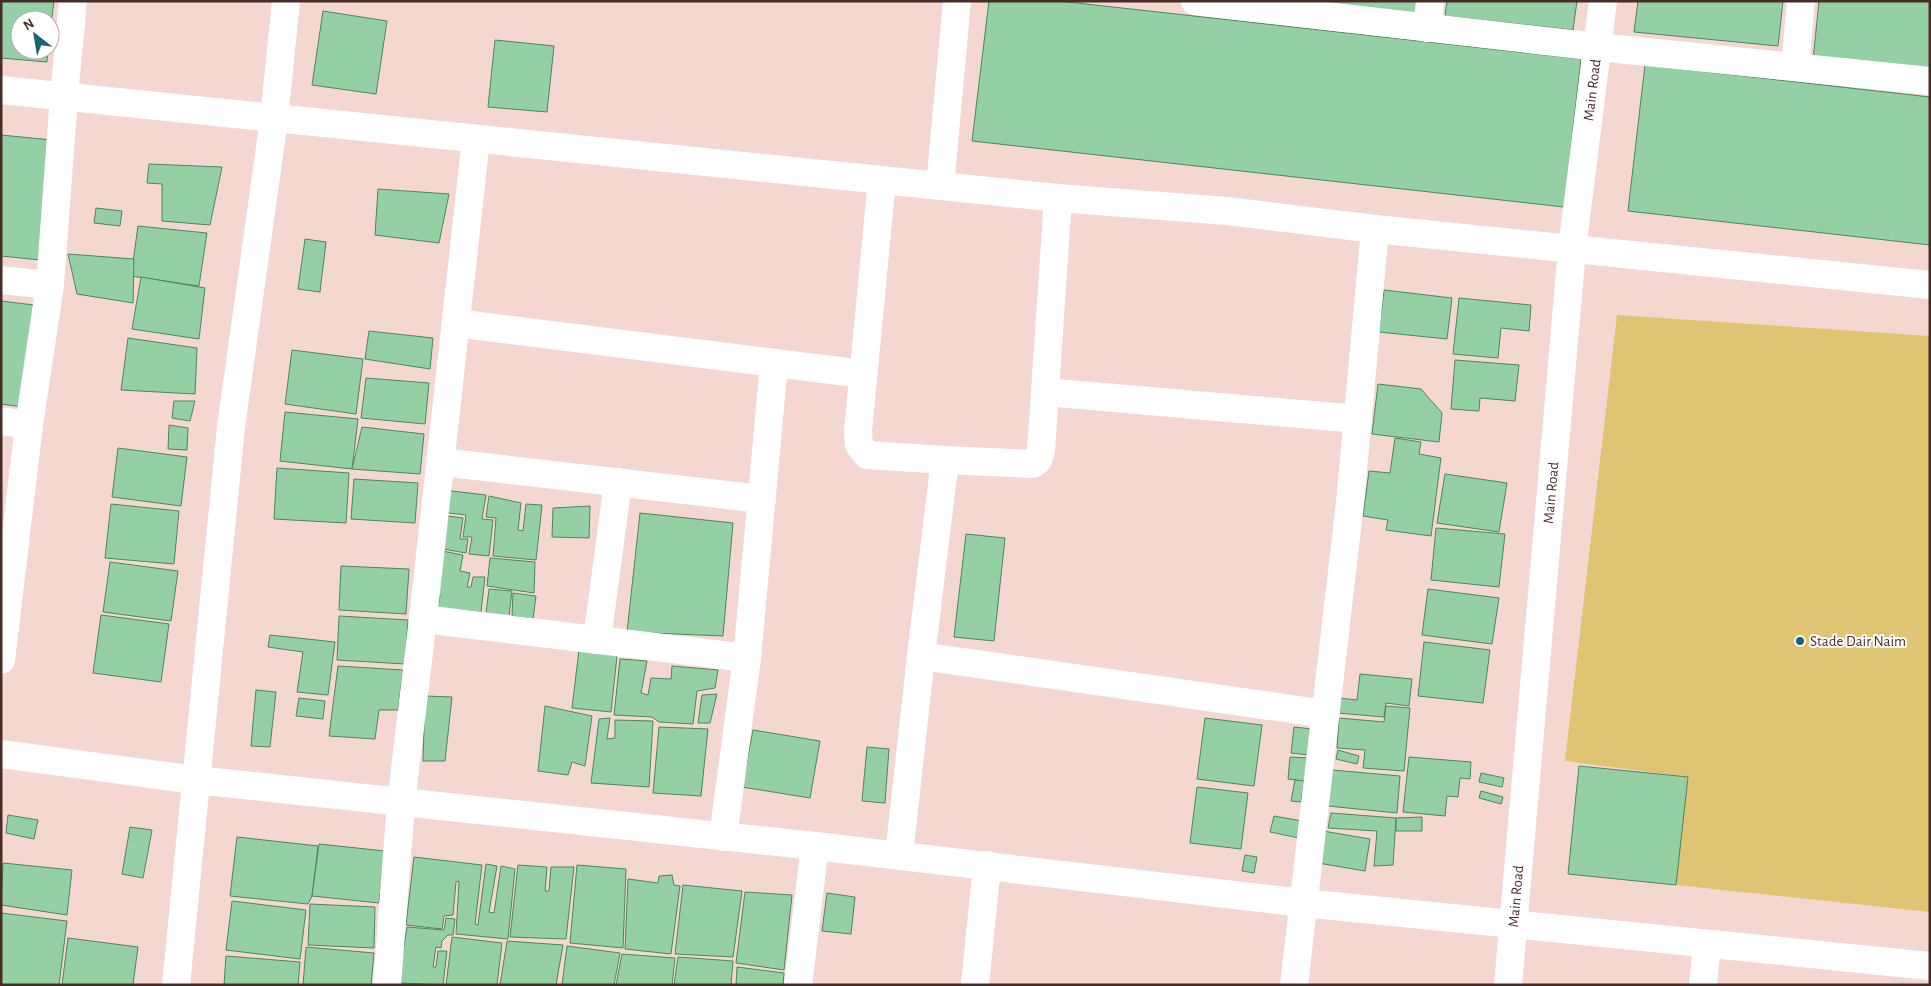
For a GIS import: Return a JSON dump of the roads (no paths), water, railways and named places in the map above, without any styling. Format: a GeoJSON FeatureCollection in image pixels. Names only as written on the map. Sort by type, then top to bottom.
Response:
{"type":"FeatureCollection","features":[{"type":"Feature","properties":{"kind":"street"},"geometry":{"type":"LineString","coordinates":[[1,660],[30,424],[50,285],[73,1]]}},
{"type":"Feature","properties":{"kind":"street"},"geometry":{"type":"LineString","coordinates":[[176,985],[231,427],[274,119],[286,1]]}},
{"type":"Feature","properties":{"kind":"street"},"geometry":{"type":"LineString","coordinates":[[940,186],[957,1]]}},
{"type":"Feature","properties":{"kind":"street"},"geometry":{"type":"LineString","coordinates":[[1195,1],[1598,47],[1930,81]]}},
{"type":"Feature","properties":{"kind":"street"},"geometry":{"type":"LineString","coordinates":[[1427,28],[1430,1]]}},
{"type":"Feature","properties":{"kind":"street","name":"Main Road"},"geometry":{"type":"LineString","coordinates":[[1508,985],[1572,250],[1603,1]]}},
{"type":"Feature","properties":{"kind":"street"},"geometry":{"type":"LineString","coordinates":[[1795,68],[1801,1]]}},
{"type":"Feature","properties":{"kind":"street"},"geometry":{"type":"LineString","coordinates":[[1,90],[1058,198],[1227,211],[1375,230],[1930,285]]}},
{"type":"Feature","properties":{"kind":"street"},"geometry":{"type":"LineString","coordinates":[[387,985],[401,803],[476,139]]}},
{"type":"Feature","properties":{"kind":"street"},"geometry":{"type":"LineString","coordinates":[[882,180],[858,431],[859,444],[867,455],[1033,464],[1038,460],[1041,452],[1058,198]]}},
{"type":"Feature","properties":{"kind":"street"},"geometry":{"type":"LineString","coordinates":[[1294,985],[1358,419],[1375,230]]}},
{"type":"Feature","properties":{"kind":"street"},"geometry":{"type":"LineString","coordinates":[[1,280],[50,285]]}},
{"type":"Feature","properties":{"kind":"street"},"geometry":{"type":"LineString","coordinates":[[456,324],[863,374]]}},
{"type":"Feature","properties":{"kind":"street"},"geometry":{"type":"LineString","coordinates":[[722,837],[747,658],[774,364]]}},
{"type":"Feature","properties":{"kind":"street"},"geometry":{"type":"LineString","coordinates":[[1045,392],[1358,419]]}},
{"type":"Feature","properties":{"kind":"street"},"geometry":{"type":"LineString","coordinates":[[1,421],[30,424]]}},
{"type":"Feature","properties":{"kind":"street"},"geometry":{"type":"LineString","coordinates":[[899,855],[945,460]]}},
{"type":"Feature","properties":{"kind":"street"},"geometry":{"type":"LineString","coordinates":[[440,462],[762,499]]}},
{"type":"Feature","properties":{"kind":"street"},"geometry":{"type":"LineString","coordinates":[[598,640],[618,482]]}},
{"type":"Feature","properties":{"kind":"street"},"geometry":{"type":"LineString","coordinates":[[423,619],[747,658]]}},
{"type":"Feature","properties":{"kind":"street"},"geometry":{"type":"LineString","coordinates":[[921,656],[1326,714]]}},
{"type":"Feature","properties":{"kind":"street"},"geometry":{"type":"LineString","coordinates":[[1,754],[196,780],[899,855],[1303,903],[1930,966]]}},
{"type":"Feature","properties":{"kind":"street"},"geometry":{"type":"LineString","coordinates":[[798,985],[815,846]]}},
{"type":"Feature","properties":{"kind":"street"},"geometry":{"type":"LineString","coordinates":[[976,985],[987,865]]}},
{"type":"Feature","properties":{"kind":"street"},"geometry":{"type":"LineString","coordinates":[[1704,985],[1707,944]]}},
{"type":"Feature","properties":{"kind":"place","name":"Stade Dair Naim"},"geometry":{"type":"Point","coordinates":[1800,641]}}]}
